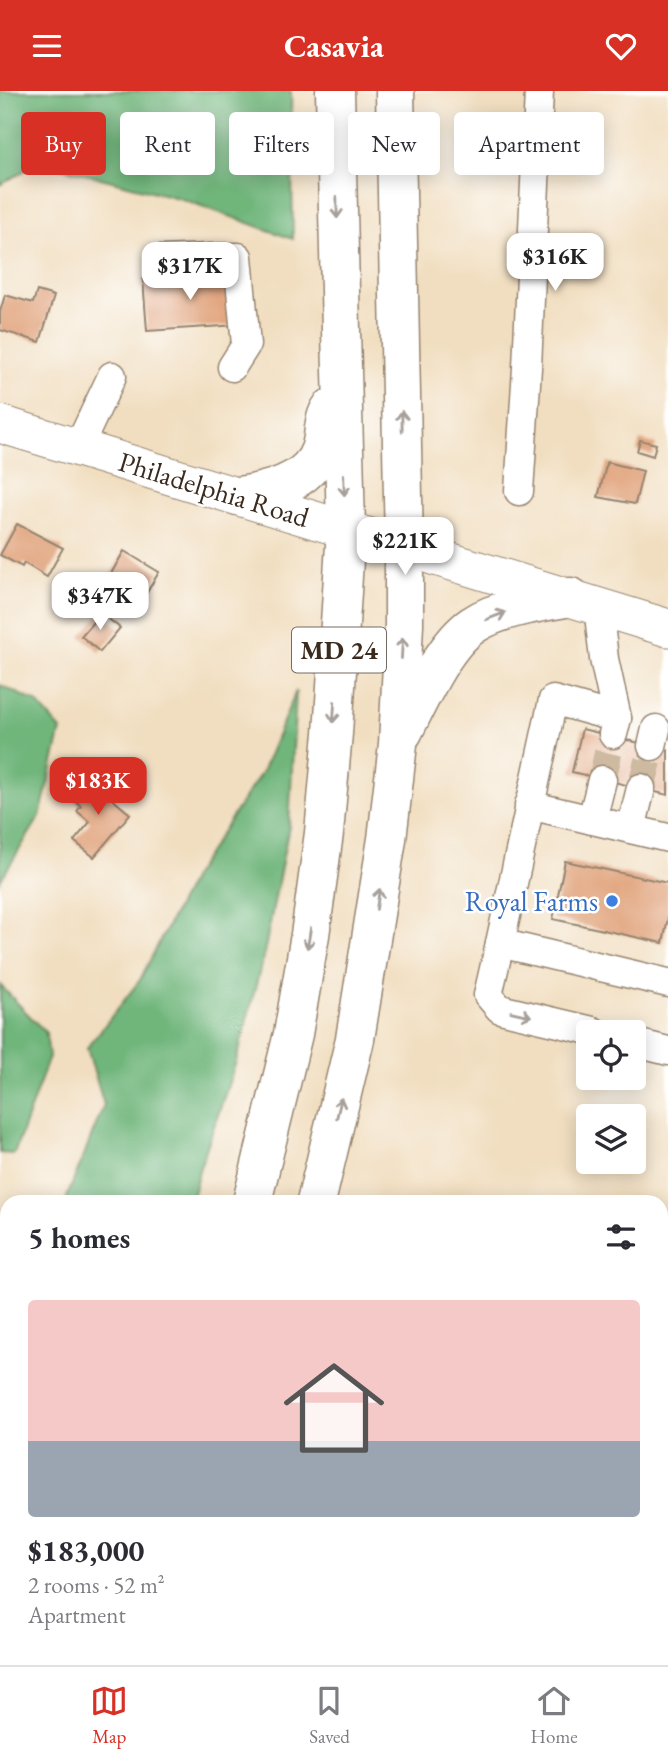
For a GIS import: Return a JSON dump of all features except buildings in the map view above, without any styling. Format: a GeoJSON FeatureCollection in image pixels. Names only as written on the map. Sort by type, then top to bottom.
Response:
{"type":"FeatureCollection","features":[{"type":"Feature","properties":{"kind":"highway","name":"MD 24"},"geometry":{"type":"LineString","coordinates":[[254,1195],[293,1034],[323,846],[333,733],[346,529],[335,91]]}},
{"type":"Feature","properties":{"kind":"highway","name":"MD 24"},"geometry":{"type":"LineString","coordinates":[[318,1195],[355,1039],[387,839],[398,744],[404,624],[404,547],[395,91]]}},
{"type":"Feature","properties":{"kind":"highway"},"geometry":{"type":"LineString","coordinates":[[238,496],[266,492],[295,480],[312,467],[320,451],[327,414],[341,395]]}},
{"type":"Feature","properties":{"kind":"highway"},"geometry":{"type":"LineString","coordinates":[[398,744],[427,685],[444,658],[473,625],[527,604],[585,602]]}},
{"type":"Feature","properties":{"kind":"main road","name":"Philadelphia Road"},"geometry":{"type":"LineString","coordinates":[[0,424],[668,628]]}},
{"type":"Feature","properties":{"kind":"street"},"geometry":{"type":"LineString","coordinates":[[519,491],[539,91]]}},
{"type":"Feature","properties":{"kind":"street"},"geometry":{"type":"LineString","coordinates":[[160,260],[238,257],[246,345],[232,367]]}},
{"type":"Feature","properties":{"kind":"street"},"geometry":{"type":"LineString","coordinates":[[78,448],[112,376]]}},
{"type":"Feature","properties":{"kind":"street"},"geometry":{"type":"LineString","coordinates":[[576,1027],[500,1009],[488,995],[554,700],[615,727],[604,659],[585,602]]}},
{"type":"Feature","properties":{"kind":"street"},"geometry":{"type":"LineString","coordinates":[[593,820],[602,780]]}},
{"type":"Feature","properties":{"kind":"street"},"geometry":{"type":"LineString","coordinates":[[631,829],[641,788]]}},
{"type":"Feature","properties":{"kind":"street"},"geometry":{"type":"LineString","coordinates":[[529,805],[668,838]]}},
{"type":"Feature","properties":{"kind":"street"},"geometry":{"type":"LineString","coordinates":[[500,943],[668,983]]}},
{"type":"Feature","properties":{"kind":"street"},"geometry":{"type":"LineString","coordinates":[[646,1046],[668,1051]]}},
{"type":"Feature","properties":{"kind":"green space"},"geometry":{"type":"Polygon","coordinates":[[[0,91],[291,91],[291,112],[229,112],[229,175],[292,175],[293,239],[182,199],[89,175],[106,175],[106,112],[21,112],[21,173],[0,185],[0,91]]]}},
{"type":"Feature","properties":{"kind":"green space"},"geometry":{"type":"Polygon","coordinates":[[[0,685],[36,702],[61,730],[40,816],[0,881],[0,685]]]}},
{"type":"Feature","properties":{"kind":"green space"},"geometry":{"type":"Polygon","coordinates":[[[296,691],[289,826],[264,954],[236,1062],[193,1195],[68,1195],[104,1105],[87,1048],[140,980],[193,876],[263,770],[296,691]]]}},
{"type":"Feature","properties":{"kind":"green space"},"geometry":{"type":"Polygon","coordinates":[[[0,985],[46,1033],[49,1057],[14,1154],[0,1153],[0,985]]]}},
{"type":"Feature","properties":{"kind":"tunnel"},"geometry":{"type":"LineString","coordinates":[[602,780],[612,736]]}},
{"type":"Feature","properties":{"kind":"tunnel"},"geometry":{"type":"LineString","coordinates":[[641,788],[652,746]]}},
{"type":"Feature","properties":{"kind":"place","name":"Royal Farms"},"geometry":{"type":"Point","coordinates":[612,901]}}]}
